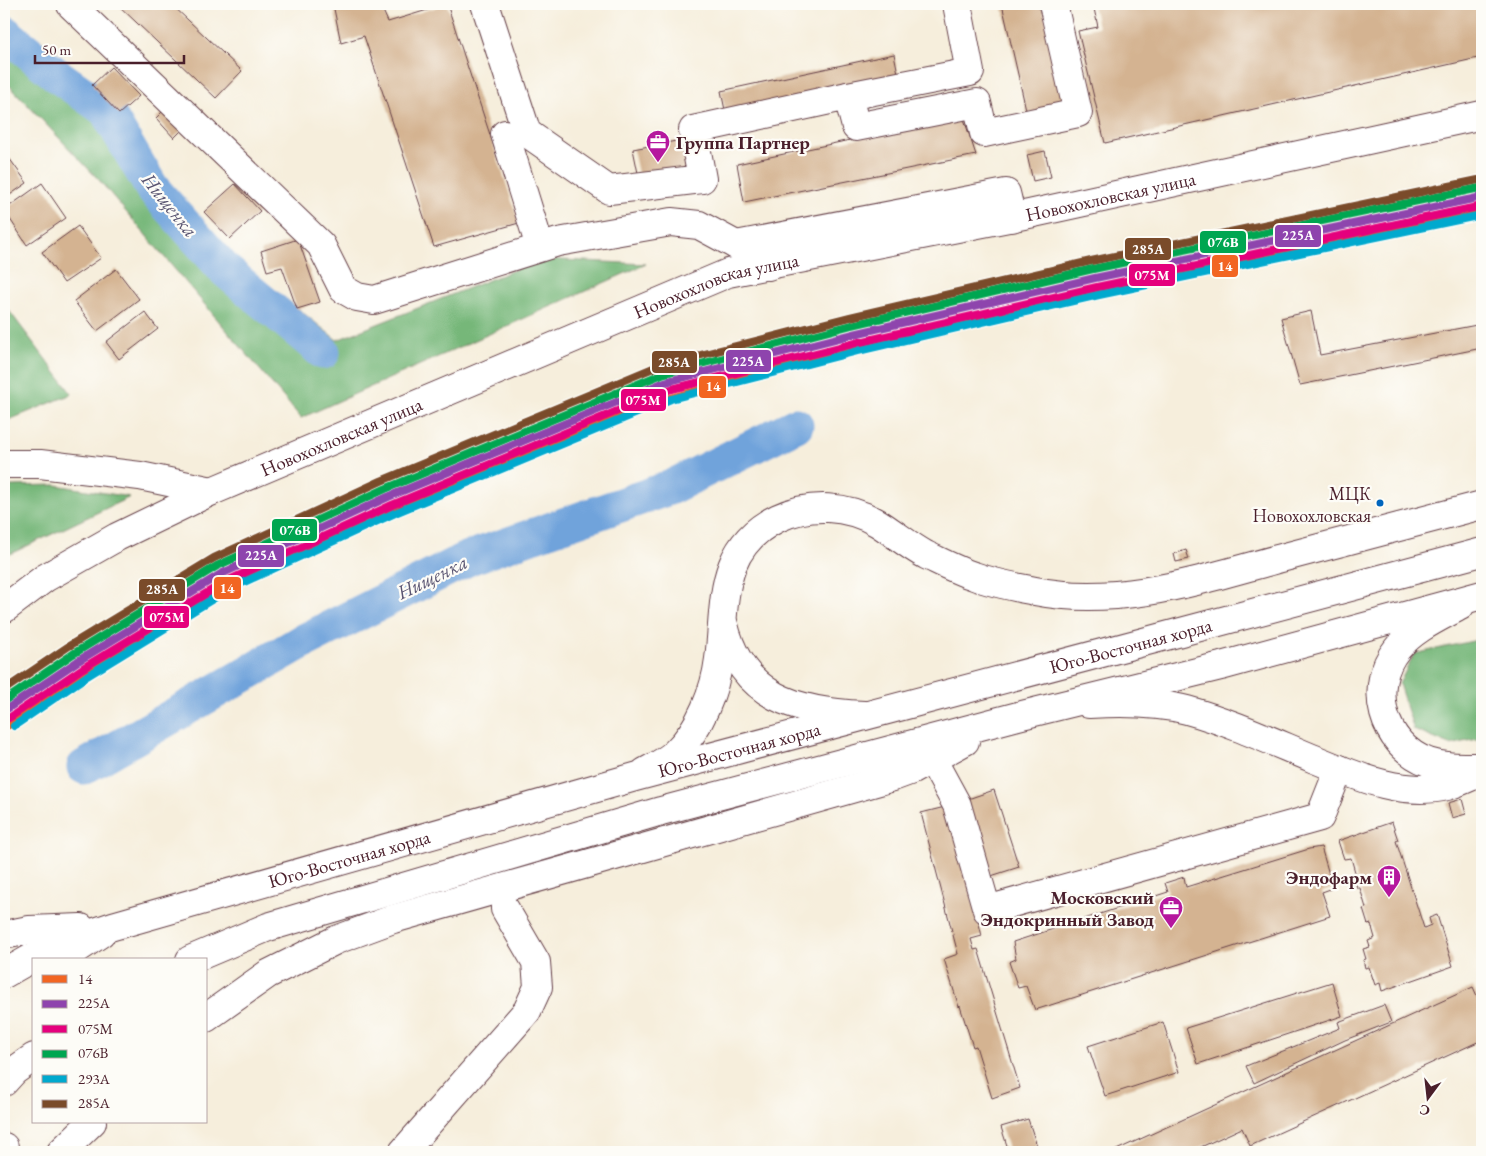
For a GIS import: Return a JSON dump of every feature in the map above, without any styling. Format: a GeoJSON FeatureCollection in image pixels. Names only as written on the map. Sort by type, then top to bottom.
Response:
{"type":"FeatureCollection","features":[{"type":"Feature","properties":{"kind":"main road"},"geometry":{"type":"LineString","coordinates":[[71,4],[321,245],[343,289],[357,298],[374,300],[558,242],[671,222],[699,225],[736,245],[768,266]]}},
{"type":"Feature","properties":{"kind":"main road"},"geometry":{"type":"LineString","coordinates":[[485,4],[527,133],[609,190],[702,179],[693,130],[848,96],[970,72]]}},
{"type":"Feature","properties":{"kind":"main road"},"geometry":{"type":"LineString","coordinates":[[957,4],[984,133],[1078,113],[1053,4]]}},
{"type":"Feature","properties":{"kind":"main road"},"geometry":{"type":"LineString","coordinates":[[848,96],[856,127],[977,103]]}},
{"type":"Feature","properties":{"kind":"main road","name":"Новохохловская улица"},"geometry":{"type":"LineString","coordinates":[[4,609],[45,578],[118,537],[212,491],[728,273],[1012,218],[1482,115]]}},
{"type":"Feature","properties":{"kind":"main road"},"geometry":{"type":"LineString","coordinates":[[504,134],[540,248]]}},
{"type":"Feature","properties":{"kind":"main road"},"geometry":{"type":"LineString","coordinates":[[736,245],[1006,194],[1012,218]]}},
{"type":"Feature","properties":{"kind":"main road"},"geometry":{"type":"LineString","coordinates":[[4,464],[40,464],[140,476],[212,491]]}},
{"type":"Feature","properties":{"kind":"main road"},"geometry":{"type":"LineString","coordinates":[[635,777],[661,764],[677,751],[701,717],[718,661],[724,588],[729,572],[737,556],[760,530],[791,512],[808,509],[843,509],[860,514],[876,522],[923,554],[973,576],[1037,591],[1083,597],[1137,594],[1191,582],[1482,505]]}},
{"type":"Feature","properties":{"kind":"main road","name":"Юго-Восточная хорда"},"geometry":{"type":"LineString","coordinates":[[4,974],[51,947],[113,926],[635,777],[1482,552]]}},
{"type":"Feature","properties":{"kind":"main road"},"geometry":{"type":"LineString","coordinates":[[195,958],[268,926],[662,812],[1018,716],[1221,666],[1480,596]]}},
{"type":"Feature","properties":{"kind":"main road"},"geometry":{"type":"LineString","coordinates":[[1480,596],[1410,635],[1396,650],[1387,665],[1382,681],[1381,701],[1384,719],[1394,735],[1408,750],[1426,761],[1447,768],[1482,767]]}},
{"type":"Feature","properties":{"kind":"main road"},"geometry":{"type":"LineString","coordinates":[[722,606],[728,641],[745,671],[757,684],[787,702],[804,707],[833,714],[865,715]]}},
{"type":"Feature","properties":{"kind":"main road"},"geometry":{"type":"LineString","coordinates":[[1063,705],[1151,704],[1186,710],[1227,723],[1364,779],[1391,786],[1418,789],[1447,786],[1482,772]]}},
{"type":"Feature","properties":{"kind":"main road"},"geometry":{"type":"LineString","coordinates":[[208,1017],[268,974],[336,940],[393,919],[893,778],[912,770],[978,734],[1018,716]]}},
{"type":"Feature","properties":{"kind":"main road"},"geometry":{"type":"LineString","coordinates":[[932,759],[957,805],[987,910],[1320,817],[1339,769]]}},
{"type":"Feature","properties":{"kind":"main road"},"geometry":{"type":"LineString","coordinates":[[403,1152],[527,1011],[538,987],[536,962],[505,909]]}},
{"type":"Feature","properties":{"kind":"main road"},"geometry":{"type":"LineString","coordinates":[[4,935],[29,930],[113,926]]}},
{"type":"Feature","properties":{"kind":"main road"},"geometry":{"type":"LineString","coordinates":[[68,958],[74,951],[113,926]]}},
{"type":"Feature","properties":{"kind":"main road"},"geometry":{"type":"LineString","coordinates":[[4,1082],[14,1071],[32,1058]]}},
{"type":"Feature","properties":{"kind":"main road"},"geometry":{"type":"LineString","coordinates":[[61,1152],[90,1124]]}},
{"type":"Feature","properties":{"kind":"main road"},"geometry":{"type":"LineString","coordinates":[[4,1147],[4,1152]]}},
{"type":"Feature","properties":{"kind":"green space"},"geometry":{"type":"Polygon","coordinates":[[[4,21],[240,262],[337,340],[542,259],[646,264],[301,418],[99,180],[4,80],[4,21]]]}},
{"type":"Feature","properties":{"kind":"green space"},"geometry":{"type":"Polygon","coordinates":[[[4,304],[72,394],[4,422],[4,304]]]}},
{"type":"Feature","properties":{"kind":"green space"},"geometry":{"type":"Polygon","coordinates":[[[56,485],[130,497],[4,557],[4,491],[11,486],[56,485]]]}},
{"type":"Feature","properties":{"kind":"green space"},"geometry":{"type":"Polygon","coordinates":[[[1482,639],[1482,738],[1450,745],[1414,730],[1399,684],[1414,654],[1482,639]]]}},
{"type":"Feature","properties":{"kind":"building"},"geometry":{"type":"Polygon","coordinates":[[[117,4],[171,4],[242,71],[216,98],[117,4]]]}},
{"type":"Feature","properties":{"kind":"building"},"geometry":{"type":"Polygon","coordinates":[[[333,4],[380,4],[388,22],[447,4],[519,223],[434,247],[364,36],[341,43],[333,4]]]}},
{"type":"Feature","properties":{"kind":"building"},"geometry":{"type":"Polygon","coordinates":[[[1002,4],[1042,4],[1066,105],[1027,114],[1002,4]]]}},
{"type":"Feature","properties":{"kind":"building"},"geometry":{"type":"Polygon","coordinates":[[[1093,4],[1482,4],[1482,57],[1105,143],[1078,31],[1098,27],[1093,4]]]}},
{"type":"Feature","properties":{"kind":"building"},"geometry":{"type":"Polygon","coordinates":[[[894,54],[899,78],[726,115],[721,91],[894,54]]]}},
{"type":"Feature","properties":{"kind":"building"},"geometry":{"type":"Polygon","coordinates":[[[111,67],[139,96],[119,114],[92,85],[111,67]]]}},
{"type":"Feature","properties":{"kind":"building"},"geometry":{"type":"Polygon","coordinates":[[[167,107],[185,127],[174,138],[156,118],[167,107]]]}},
{"type":"Feature","properties":{"kind":"building"},"geometry":{"type":"Polygon","coordinates":[[[963,116],[976,155],[744,202],[737,164],[963,116]]]}},
{"type":"Feature","properties":{"kind":"building"},"geometry":{"type":"Polygon","coordinates":[[[687,139],[693,173],[640,183],[633,149],[687,139]]]}},
{"type":"Feature","properties":{"kind":"building"},"geometry":{"type":"Polygon","coordinates":[[[4,151],[27,183],[4,199],[4,151]]]}},
{"type":"Feature","properties":{"kind":"building"},"geometry":{"type":"Polygon","coordinates":[[[1045,151],[1051,177],[1033,181],[1027,155],[1045,151]]]}},
{"type":"Feature","properties":{"kind":"building"},"geometry":{"type":"Polygon","coordinates":[[[42,183],[66,218],[27,245],[4,210],[42,183]]]}},
{"type":"Feature","properties":{"kind":"building"},"geometry":{"type":"Polygon","coordinates":[[[235,184],[260,211],[230,239],[204,212],[235,184]]]}},
{"type":"Feature","properties":{"kind":"building"},"geometry":{"type":"Polygon","coordinates":[[[78,226],[101,258],[64,283],[42,252],[78,226]]]}},
{"type":"Feature","properties":{"kind":"building"},"geometry":{"type":"Polygon","coordinates":[[[298,239],[320,302],[297,309],[282,267],[267,271],[261,251],[298,239]]]}},
{"type":"Feature","properties":{"kind":"building"},"geometry":{"type":"Polygon","coordinates":[[[116,269],[139,299],[97,331],[74,301],[116,269]]]}},
{"type":"Feature","properties":{"kind":"building"},"geometry":{"type":"Polygon","coordinates":[[[1311,311],[1320,355],[1482,324],[1482,348],[1300,385],[1281,318],[1311,311]]]}},
{"type":"Feature","properties":{"kind":"building"},"geometry":{"type":"Polygon","coordinates":[[[145,312],[158,329],[119,359],[106,342],[145,312]]]}},
{"type":"Feature","properties":{"kind":"building"},"geometry":{"type":"Polygon","coordinates":[[[1186,550],[1189,559],[1176,562],[1174,554],[1186,550]]]}},
{"type":"Feature","properties":{"kind":"building"},"geometry":{"type":"Polygon","coordinates":[[[994,790],[1019,867],[991,876],[965,800],[994,790]]]}},
{"type":"Feature","properties":{"kind":"building"},"geometry":{"type":"Polygon","coordinates":[[[1462,799],[1466,814],[1452,818],[1448,803],[1462,799]]]}},
{"type":"Feature","properties":{"kind":"building"},"geometry":{"type":"Polygon","coordinates":[[[945,807],[956,833],[982,936],[971,939],[974,950],[978,949],[1020,1088],[992,1098],[976,1046],[973,1047],[944,959],[958,954],[921,813],[945,807]]]}},
{"type":"Feature","properties":{"kind":"building","name":"Эндофарм"},"geometry":{"type":"Polygon","coordinates":[[[1392,822],[1398,840],[1396,841],[1424,928],[1431,925],[1429,918],[1437,915],[1453,966],[1382,991],[1380,983],[1375,985],[1369,967],[1365,968],[1363,960],[1366,959],[1363,949],[1370,947],[1368,941],[1375,938],[1371,924],[1368,925],[1363,909],[1366,908],[1360,888],[1357,888],[1355,880],[1357,879],[1351,858],[1344,859],[1338,841],[1392,822]]]}},
{"type":"Feature","properties":{"kind":"building","name":"Московский Эндокринный Завод"},"geometry":{"type":"Polygon","coordinates":[[[1321,847],[1333,888],[1322,892],[1330,916],[1035,1010],[1026,986],[1018,988],[1009,962],[1016,959],[1013,942],[1168,892],[1165,883],[1184,877],[1186,887],[1321,847]]]}},
{"type":"Feature","properties":{"kind":"building"},"geometry":{"type":"Polygon","coordinates":[[[1332,982],[1342,1016],[1198,1064],[1186,1028],[1332,982]]]}},
{"type":"Feature","properties":{"kind":"building"},"geometry":{"type":"Polygon","coordinates":[[[1473,987],[1482,1007],[1482,1040],[1250,1146],[1242,1128],[1190,1152],[1175,1152],[1173,1149],[1167,1152],[1112,1152],[1473,987]]]}},
{"type":"Feature","properties":{"kind":"building"},"geometry":{"type":"Polygon","coordinates":[[[1384,1005],[1391,1022],[1345,1040],[1254,1083],[1246,1066],[1340,1028],[1338,1022],[1384,1005]]]}},
{"type":"Feature","properties":{"kind":"building"},"geometry":{"type":"Polygon","coordinates":[[[1163,1022],[1179,1072],[1105,1096],[1088,1046],[1163,1022]]]}},
{"type":"Feature","properties":{"kind":"building"},"geometry":{"type":"Polygon","coordinates":[[[1028,1119],[1039,1152],[1009,1152],[1001,1127],[1028,1119]]]}},
{"type":"Feature","properties":{"kind":"waterway","name":"Нищенка"},"geometry":{"type":"LineString","coordinates":[[4,32],[58,76],[106,110],[152,188],[225,270],[323,352]]}},
{"type":"Feature","properties":{"kind":"waterway","name":"Нищенка"},"geometry":{"type":"LineString","coordinates":[[84,767],[298,644],[469,558],[669,488],[796,425]]}},
{"type":"Feature","properties":{"kind":"transit line","name":"285А"},"geometry":{"type":"LineString","coordinates":[[4,690],[69,646],[214,558],[381,481],[658,366],[850,317],[1091,261],[1478,180]]}},
{"type":"Feature","properties":{"kind":"transit line","name":"076В"},"geometry":{"type":"LineString","coordinates":[[4,701],[73,654],[217,566],[385,489],[662,374],[852,325],[1093,269],[1480,188]]}},
{"type":"Feature","properties":{"kind":"transit line","name":"225А"},"geometry":{"type":"LineString","coordinates":[[4,711],[78,661],[221,574],[388,497],[665,382],[854,334],[1095,278],[1482,197]]}},
{"type":"Feature","properties":{"kind":"transit line","name":"075М"},"geometry":{"type":"LineString","coordinates":[[9,718],[83,668],[225,582],[392,505],[668,390],[856,343],[1097,287],[1482,206]]}},
{"type":"Feature","properties":{"kind":"transit line","name":"14"},"geometry":{"type":"LineString","coordinates":[[4,728],[228,588],[393,508],[531,450],[667,399],[858,347],[1482,209]]}},
{"type":"Feature","properties":{"kind":"transit line","name":"293А"},"geometry":{"type":"LineString","coordinates":[[14,726],[87,676],[229,589],[395,513],[671,399],[858,351],[1099,295],[1482,215]]}},
{"type":"Feature","properties":{"kind":"place","name":"Группа Партнер"},"geometry":{"type":"Point","coordinates":[658,163]}},
{"type":"Feature","properties":{"kind":"place","name":"МЦК Новохохловская"},"geometry":{"type":"Point","coordinates":[1380,503]}},
{"type":"Feature","properties":{"kind":"place","name":"Эндофарм"},"geometry":{"type":"Point","coordinates":[1389,898]}},
{"type":"Feature","properties":{"kind":"place","name":"Московский Эндокринный Завод"},"geometry":{"type":"Point","coordinates":[1171,929]}}]}
